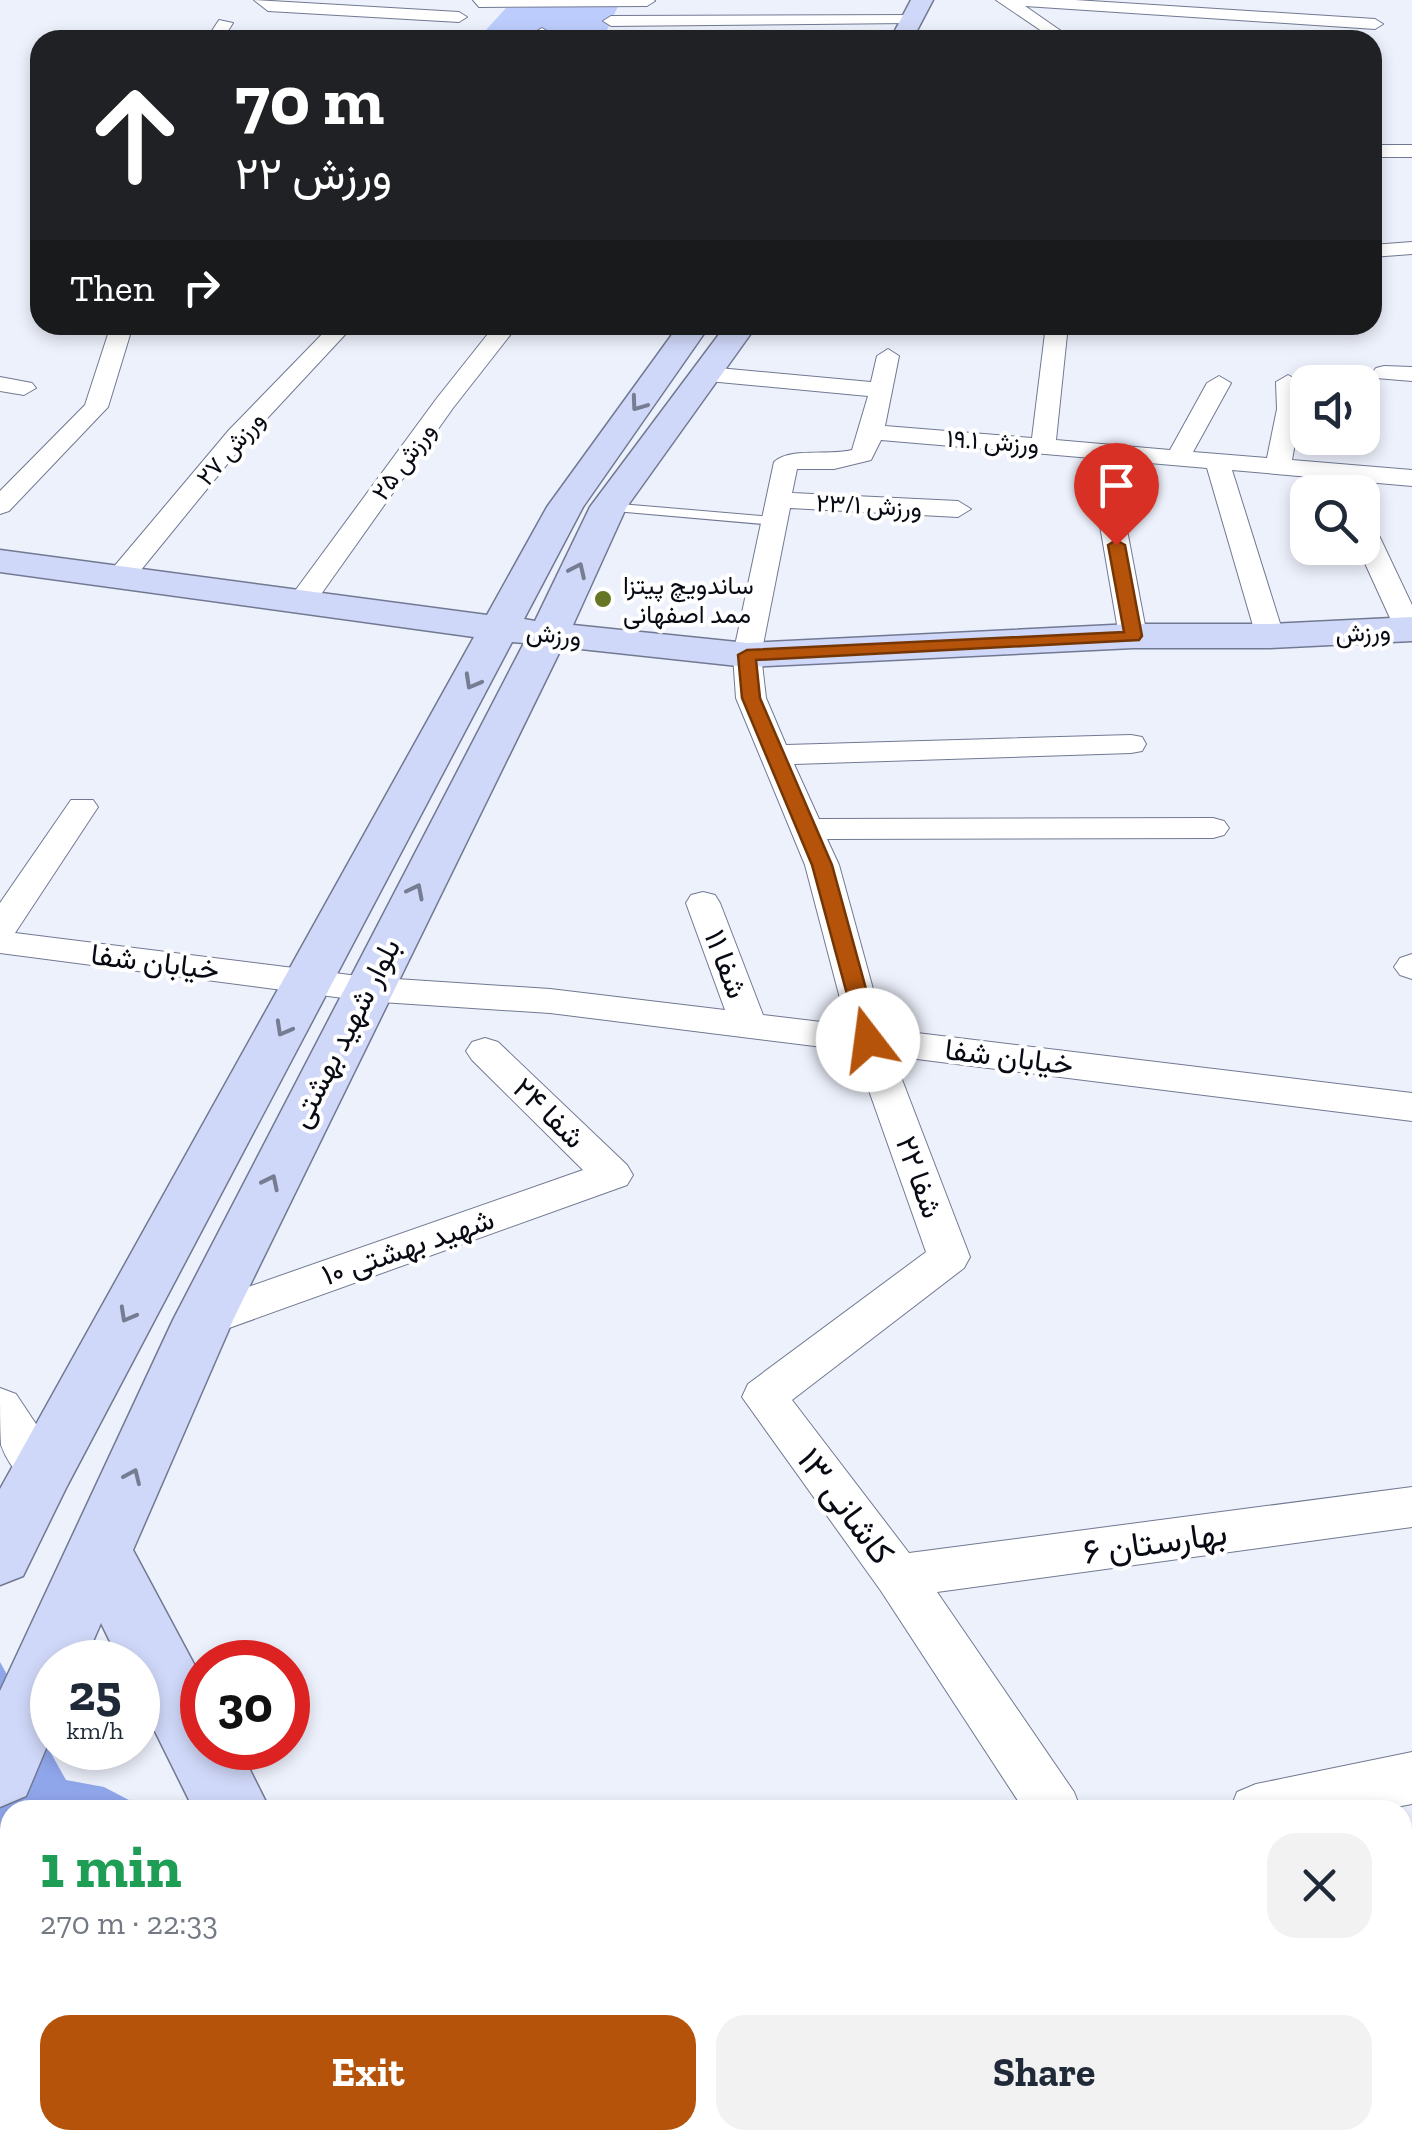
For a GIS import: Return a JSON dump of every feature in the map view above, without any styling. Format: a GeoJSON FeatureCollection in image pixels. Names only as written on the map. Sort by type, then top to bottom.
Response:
{"type":"FeatureCollection","features":[{"type":"Feature","properties":{"kind":"main road"},"geometry":{"type":"LineString","coordinates":[[932,30],[947,0]]}},
{"type":"Feature","properties":{"kind":"main road","name":"بلوار شهید بهشتی"},"geometry":{"type":"LineString","coordinates":[[0,1771],[203,1320],[366,989],[525,631],[565,507],[689,335]]}},
{"type":"Feature","properties":{"kind":"main road","name":"بلوار شهید بهشتی"},"geometry":{"type":"LineString","coordinates":[[0,1555],[309,982],[525,631],[660,433],[735,335]]}},
{"type":"Feature","properties":{"kind":"main road","name":"ورزش"},"geometry":{"type":"LineString","coordinates":[[0,561],[525,631],[747,655],[1133,636],[1411,630]]}},
{"type":"Feature","properties":{"kind":"main road"},"geometry":{"type":"LineString","coordinates":[[99,1552],[228,1800]]}},
{"type":"Feature","properties":{"kind":"street"},"geometry":{"type":"LineString","coordinates":[[262,0],[268,6],[374,6],[460,18]]}},
{"type":"Feature","properties":{"kind":"street"},"geometry":{"type":"LineString","coordinates":[[433,30],[460,18],[481,1],[667,0]]}},
{"type":"Feature","properties":{"kind":"street"},"geometry":{"type":"LineString","coordinates":[[1005,0],[1095,2],[1375,26]]}},
{"type":"Feature","properties":{"kind":"street"},"geometry":{"type":"LineString","coordinates":[[1005,0],[1051,30]]}},
{"type":"Feature","properties":{"kind":"street"},"geometry":{"type":"LineString","coordinates":[[1080,30],[1095,2]]}},
{"type":"Feature","properties":{"kind":"street"},"geometry":{"type":"LineString","coordinates":[[611,22],[911,20]]}},
{"type":"Feature","properties":{"kind":"street"},"geometry":{"type":"LineString","coordinates":[[220,30],[225,23]]}},
{"type":"Feature","properties":{"kind":"street"},"geometry":{"type":"LineString","coordinates":[[1382,151],[1412,151]]}},
{"type":"Feature","properties":{"kind":"street"},"geometry":{"type":"LineString","coordinates":[[1382,250],[1412,248]]}},
{"type":"Feature","properties":{"kind":"street"},"geometry":{"type":"LineString","coordinates":[[0,506],[96,407],[119,335]]}},
{"type":"Feature","properties":{"kind":"street","name":"ورزش ۲۷"},"geometry":{"type":"LineString","coordinates":[[122,575],[238,436],[333,335]]}},
{"type":"Feature","properties":{"kind":"street","name":"ورزش ۲۵"},"geometry":{"type":"LineString","coordinates":[[302,601],[499,335]]}},
{"type":"Feature","properties":{"kind":"street"},"geometry":{"type":"LineString","coordinates":[[1043,444],[1056,335]]}},
{"type":"Feature","properties":{"kind":"street"},"geometry":{"type":"LineString","coordinates":[[868,1040],[822,865],[751,698],[747,655],[786,462],[850,460],[862,454],[872,432],[888,356]]}},
{"type":"Feature","properties":{"kind":"street"},"geometry":{"type":"LineString","coordinates":[[1384,372],[1412,374]]}},
{"type":"Feature","properties":{"kind":"street"},"geometry":{"type":"LineString","coordinates":[[708,374],[881,390]]}},
{"type":"Feature","properties":{"kind":"street"},"geometry":{"type":"LineString","coordinates":[[1278,467],[1288,409],[1288,382]]}},
{"type":"Feature","properties":{"kind":"street"},"geometry":{"type":"LineString","coordinates":[[1178,457],[1220,384]]}},
{"type":"Feature","properties":{"kind":"street","name":"ورزش ۱۹.۱"},"geometry":{"type":"LineString","coordinates":[[872,432],[1178,457],[1278,467],[1312,475]]}},
{"type":"Feature","properties":{"kind":"street"},"geometry":{"type":"LineString","coordinates":[[1217,461],[1270,636]]}},
{"type":"Feature","properties":{"kind":"street","name":"ورزش ۱۹.۱"},"geometry":{"type":"LineString","coordinates":[[1380,480],[1412,478]]}},
{"type":"Feature","properties":{"kind":"street","name":"ورزش ۲۳/۱"},"geometry":{"type":"LineString","coordinates":[[777,510],[958,509]]}},
{"type":"Feature","properties":{"kind":"street"},"geometry":{"type":"LineString","coordinates":[[1111,514],[1133,636]]}},
{"type":"Feature","properties":{"kind":"street"},"geometry":{"type":"LineString","coordinates":[[1380,565],[1411,630]]}},
{"type":"Feature","properties":{"kind":"street"},"geometry":{"type":"LineString","coordinates":[[775,755],[1131,744]]}},
{"type":"Feature","properties":{"kind":"street"},"geometry":{"type":"LineString","coordinates":[[0,929],[82,807]]}},
{"type":"Feature","properties":{"kind":"street"},"geometry":{"type":"LineString","coordinates":[[808,829],[1213,828]]}},
{"type":"Feature","properties":{"kind":"street","name":"شفا ۱۱"},"geometry":{"type":"LineString","coordinates":[[702,903],[749,1026]]}},
{"type":"Feature","properties":{"kind":"street","name":"خیابان شفا"},"geometry":{"type":"LineString","coordinates":[[0,942],[366,989],[550,1001],[1412,1107]]}},
{"type":"Feature","properties":{"kind":"street","name":"شفا ۲۲"},"geometry":{"type":"LineString","coordinates":[[868,1040],[949,1257]]}},
{"type":"Feature","properties":{"kind":"street","name":"شفا ۲۴"},"geometry":{"type":"LineString","coordinates":[[485,1051],[614,1175]]}},
{"type":"Feature","properties":{"kind":"street","name":"شهید بهشتی ۱۰"},"geometry":{"type":"LineString","coordinates":[[203,1320],[614,1175]]}},
{"type":"Feature","properties":{"kind":"street","name":"کاشانی ۱۳"},"geometry":{"type":"LineString","coordinates":[[949,1257],[764,1397],[898,1576],[1048,1800]]}},
{"type":"Feature","properties":{"kind":"street"},"geometry":{"type":"LineString","coordinates":[[0,1407],[43,1469]]}},
{"type":"Feature","properties":{"kind":"street","name":"بهارستان ۶"},"geometry":{"type":"LineString","coordinates":[[898,1576],[1412,1508]]}},
{"type":"Feature","properties":{"kind":"street"},"geometry":{"type":"LineString","coordinates":[[1305,1800],[1412,1778]]}},
{"type":"Feature","properties":{"kind":"lane"},"geometry":{"type":"LineString","coordinates":[[608,507],[777,510]]}},
{"type":"Feature","properties":{"kind":"shaded area"},"geometry":{"type":"Polygon","coordinates":[[[619,4],[607,30],[486,30],[506,8],[619,4]]]}},
{"type":"Feature","properties":{"kind":"shaded area"},"geometry":{"type":"Polygon","coordinates":[[[0,1662],[30,1716],[30,1770],[60,1770],[66,1780],[104,1787],[129,1800],[0,1800],[0,1662]]]}},
{"type":"Feature","properties":{"kind":"place","name":"ساندویچ پیتزا ممد اصفهانی"},"geometry":{"type":"Point","coordinates":[603,599]}},
{"type":"Feature","properties":{"kind":"route"},"geometry":{"type":"LineString","coordinates":[[868,1040],[822,865],[751,698],[747,655],[1133,636],[1116,545]]}}]}
